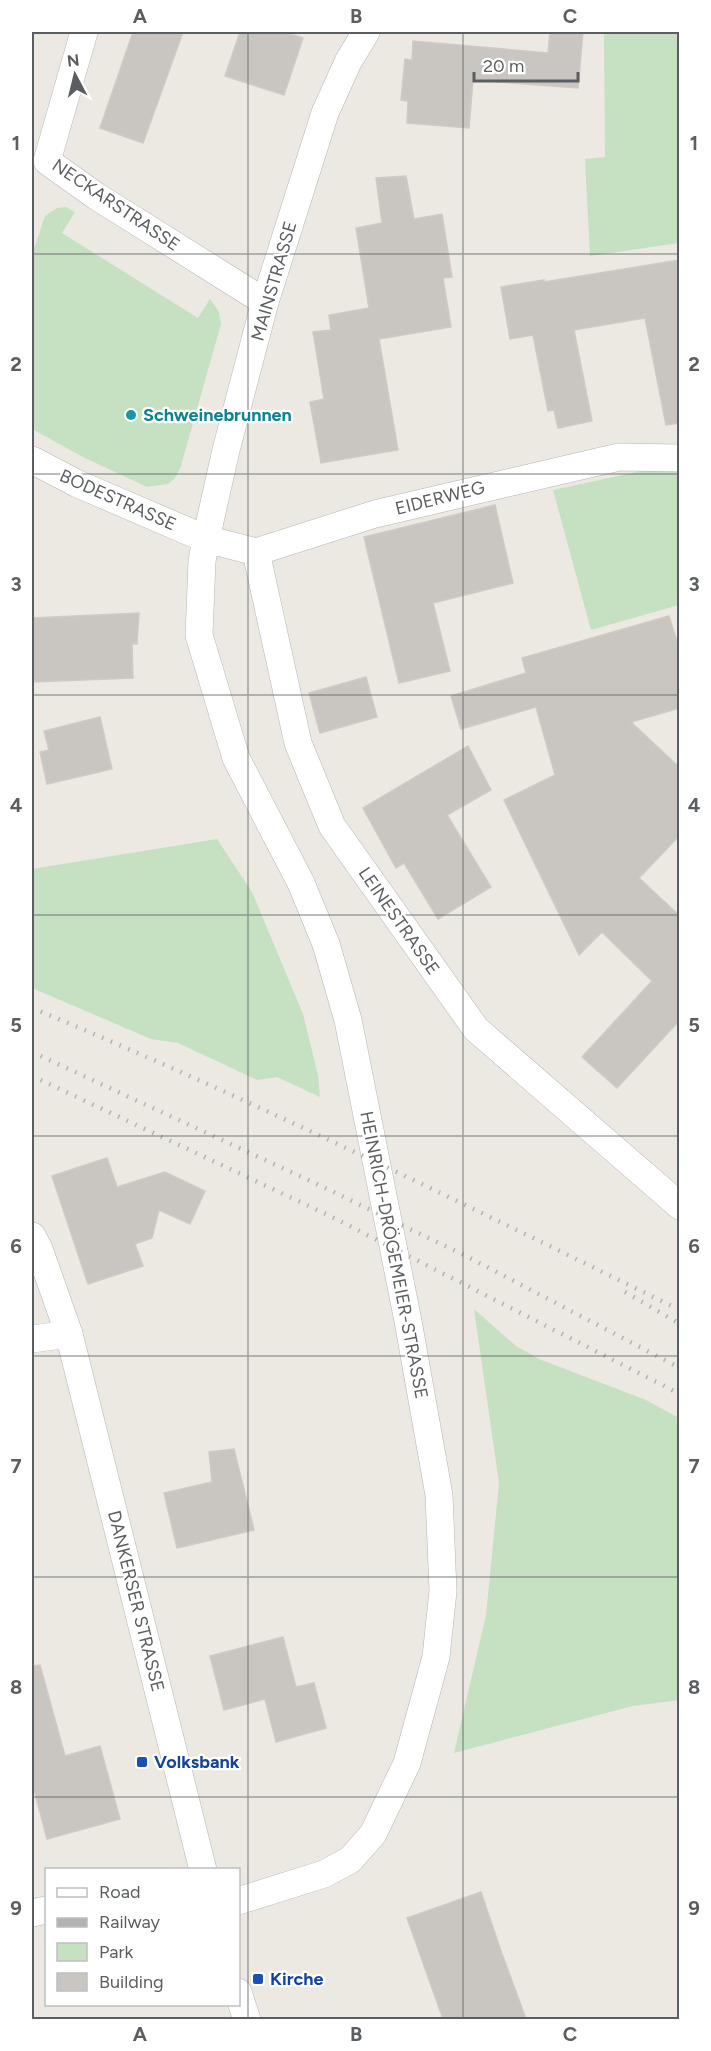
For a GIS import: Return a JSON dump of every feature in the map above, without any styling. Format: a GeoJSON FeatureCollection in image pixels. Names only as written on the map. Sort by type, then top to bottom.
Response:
{"type":"FeatureCollection","features":[{"type":"Feature","properties":{"kind":"street","name":"NECKARSTRASSE"},"geometry":{"type":"LineString","coordinates":[[84,32],[47,161],[96,196],[265,302]]}},
{"type":"Feature","properties":{"kind":"street","name":"MAINSTRASSE"},"geometry":{"type":"LineString","coordinates":[[206,539],[226,450],[265,302],[325,113],[348,62],[366,32]]}},
{"type":"Feature","properties":{"kind":"street","name":"EIDERWEG"},"geometry":{"type":"LineString","coordinates":[[256,552],[375,514],[619,457],[680,458]]}},
{"type":"Feature","properties":{"kind":"street","name":"BODESTRASSE"},"geometry":{"type":"LineString","coordinates":[[32,460],[78,484],[206,539]]}},
{"type":"Feature","properties":{"kind":"street"},"geometry":{"type":"LineString","coordinates":[[206,539],[256,552]]}},
{"type":"Feature","properties":{"kind":"street","name":"HEINRICH-DRÖGEMEIER-STRASSE"},"geometry":{"type":"LineString","coordinates":[[206,539],[202,561],[199,635],[236,758],[305,894],[326,944],[348,1020],[408,1321],[439,1495],[443,1591],[436,1657],[407,1763],[373,1834],[350,1860],[324,1874],[240,1900]]}},
{"type":"Feature","properties":{"kind":"street","name":"LEINESTRASSE"},"geometry":{"type":"LineString","coordinates":[[256,552],[298,743],[332,826],[476,1029],[680,1206]]}},
{"type":"Feature","properties":{"kind":"street","name":"DANKERSER STRASSE"},"geometry":{"type":"LineString","coordinates":[[32,1236],[69,1334],[202,1868]]}},
{"type":"Feature","properties":{"kind":"street"},"geometry":{"type":"LineString","coordinates":[[32,1339],[69,1334]]}},
{"type":"Feature","properties":{"kind":"street"},"geometry":{"type":"LineString","coordinates":[[240,1998],[247,2019]]}},
{"type":"Feature","properties":{"kind":"green space"},"geometry":{"type":"Polygon","coordinates":[[[604,32],[679,32],[679,243],[590,256],[585,159],[605,157],[604,32]]]}},
{"type":"Feature","properties":{"kind":"green space"},"geometry":{"type":"Polygon","coordinates":[[[66,207],[75,212],[62,233],[198,318],[210,299],[219,312],[221,324],[180,469],[168,484],[147,487],[83,457],[32,429],[32,255],[45,216],[57,208],[66,207]]]}},
{"type":"Feature","properties":{"kind":"green space"},"geometry":{"type":"Polygon","coordinates":[[[679,469],[679,605],[591,630],[553,490],[641,471],[679,469]]]}},
{"type":"Feature","properties":{"kind":"green space"},"geometry":{"type":"Polygon","coordinates":[[[217,839],[252,892],[303,1014],[318,1075],[320,1097],[277,1077],[257,1080],[178,1043],[151,1039],[32,988],[32,869],[217,839]]]}},
{"type":"Feature","properties":{"kind":"green space"},"geometry":{"type":"Polygon","coordinates":[[[474,1309],[516,1346],[539,1359],[646,1400],[679,1418],[680,1700],[633,1706],[454,1753],[486,1615],[499,1483],[474,1309]]]}},
{"type":"Feature","properties":{"kind":"building"},"geometry":{"type":"Polygon","coordinates":[[[133,32],[183,32],[143,143],[100,128],[133,32]]]}},
{"type":"Feature","properties":{"kind":"building"},"geometry":{"type":"Polygon","coordinates":[[[240,32],[284,32],[303,38],[284,95],[225,76],[240,32]]]}},
{"type":"Feature","properties":{"kind":"building"},"geometry":{"type":"Polygon","coordinates":[[[550,32],[583,32],[578,88],[473,80],[469,128],[407,123],[408,101],[401,100],[405,59],[412,60],[413,41],[548,53],[550,32]]]}},
{"type":"Feature","properties":{"kind":"building"},"geometry":{"type":"Polygon","coordinates":[[[406,176],[414,219],[442,214],[452,277],[443,278],[451,327],[379,339],[398,450],[321,463],[310,402],[324,399],[313,332],[331,330],[329,315],[369,308],[356,228],[382,223],[376,178],[406,176]]]}},
{"type":"Feature","properties":{"kind":"building"},"geometry":{"type":"Polygon","coordinates":[[[680,260],[680,423],[666,425],[645,318],[574,330],[592,421],[558,428],[554,410],[548,411],[533,335],[510,339],[501,287],[680,260]]]}},
{"type":"Feature","properties":{"kind":"building"},"geometry":{"type":"Polygon","coordinates":[[[495,505],[513,583],[433,603],[450,671],[399,683],[364,537],[495,505]]]}},
{"type":"Feature","properties":{"kind":"building"},"geometry":{"type":"Polygon","coordinates":[[[139,613],[137,644],[132,644],[133,678],[34,682],[32,618],[139,613]]]}},
{"type":"Feature","properties":{"kind":"building"},"geometry":{"type":"Polygon","coordinates":[[[669,616],[680,651],[680,708],[631,722],[680,768],[680,835],[639,878],[680,916],[680,1020],[617,1088],[582,1057],[652,981],[602,932],[579,955],[504,800],[555,775],[536,707],[461,729],[451,696],[526,673],[522,658],[669,616]]]}},
{"type":"Feature","properties":{"kind":"building"},"geometry":{"type":"Polygon","coordinates":[[[366,677],[377,717],[320,733],[309,693],[366,677]]]}},
{"type":"Feature","properties":{"kind":"building"},"geometry":{"type":"Polygon","coordinates":[[[100,717],[112,769],[47,784],[40,752],[49,750],[44,731],[100,717]]]}},
{"type":"Feature","properties":{"kind":"building"},"geometry":{"type":"Polygon","coordinates":[[[468,746],[491,790],[447,815],[491,887],[438,919],[404,863],[396,868],[363,808],[468,746]]]}},
{"type":"Feature","properties":{"kind":"building"},"geometry":{"type":"Polygon","coordinates":[[[107,1158],[117,1187],[165,1172],[205,1191],[190,1224],[159,1210],[152,1238],[135,1244],[143,1266],[88,1284],[52,1176],[107,1158]]]}},
{"type":"Feature","properties":{"kind":"building"},"geometry":{"type":"Polygon","coordinates":[[[234,1449],[254,1530],[177,1548],[164,1493],[212,1482],[209,1452],[234,1449]]]}},
{"type":"Feature","properties":{"kind":"building"},"geometry":{"type":"Polygon","coordinates":[[[283,1637],[296,1687],[314,1683],[326,1728],[276,1742],[265,1699],[224,1710],[210,1656],[283,1637]]]}},
{"type":"Feature","properties":{"kind":"building"},"geometry":{"type":"Polygon","coordinates":[[[40,1665],[65,1756],[100,1746],[120,1819],[47,1839],[32,1782],[32,1666],[40,1665]]]}},
{"type":"Feature","properties":{"kind":"building"},"geometry":{"type":"Polygon","coordinates":[[[481,1892],[526,2019],[443,2019],[407,1918],[481,1892]]]}},
{"type":"Feature","properties":{"kind":"railway"},"geometry":{"type":"LineString","coordinates":[[32,1008],[277,1116],[680,1310]]}},
{"type":"Feature","properties":{"kind":"railway"},"geometry":{"type":"LineString","coordinates":[[32,1052],[466,1256],[680,1368]]}},
{"type":"Feature","properties":{"kind":"railway"},"geometry":{"type":"LineString","coordinates":[[32,1076],[326,1214],[680,1394]]}},
{"type":"Feature","properties":{"kind":"railway"},"geometry":{"type":"LineString","coordinates":[[625,1292],[680,1324]]}},
{"type":"Feature","properties":{"kind":"place","name":"Schweinebrunnen"},"geometry":{"type":"Point","coordinates":[131,415]}},
{"type":"Feature","properties":{"kind":"place","name":"Volksbank"},"geometry":{"type":"Point","coordinates":[142,1762]}},
{"type":"Feature","properties":{"kind":"place","name":"Kirche"},"geometry":{"type":"Point","coordinates":[258,1979]}}]}
